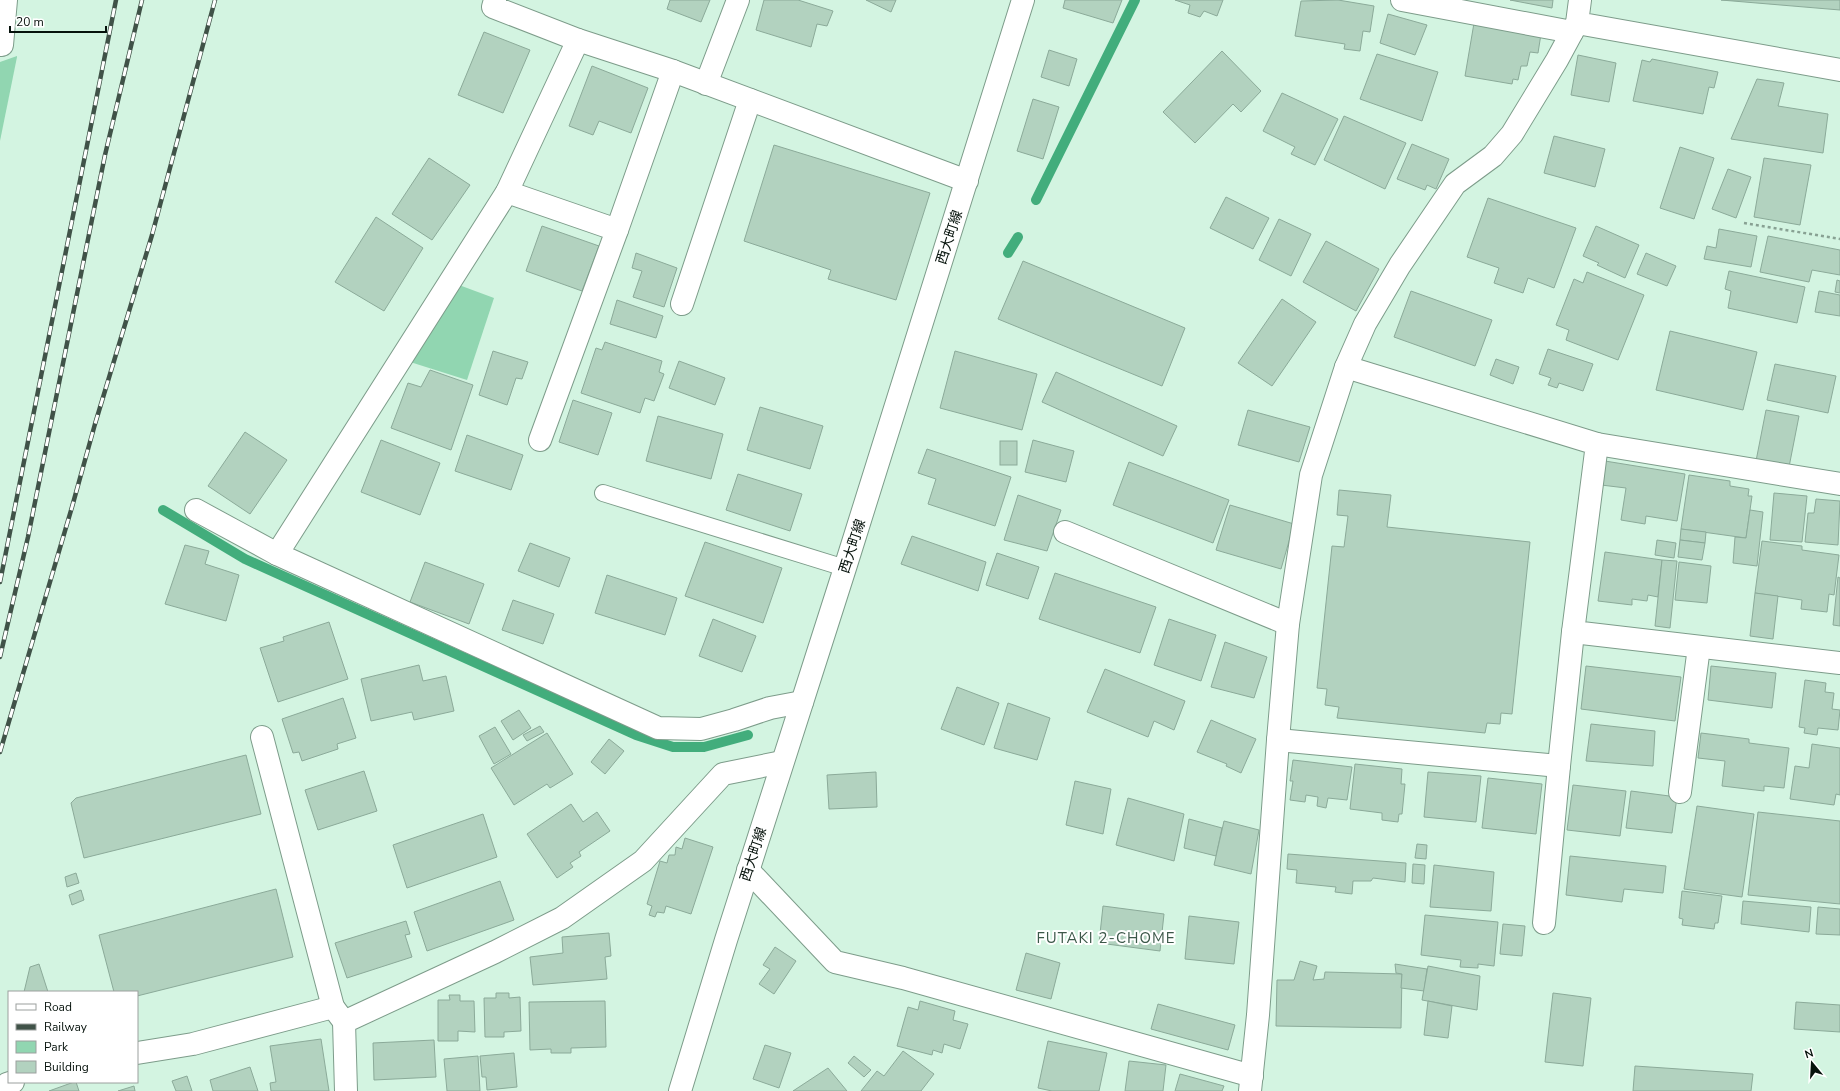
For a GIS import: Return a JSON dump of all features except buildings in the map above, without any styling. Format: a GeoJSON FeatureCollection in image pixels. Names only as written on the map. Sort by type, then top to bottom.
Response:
{"type":"FeatureCollection","features":[{"type":"Feature","properties":{"kind":"street"},"geometry":{"type":"LineString","coordinates":[[0,45],[2,45],[6,0]]}},
{"type":"Feature","properties":{"kind":"street"},"geometry":{"type":"LineString","coordinates":[[494,0],[493,7],[578,40],[673,72],[967,181]]}},
{"type":"Feature","properties":{"kind":"street"},"geometry":{"type":"LineString","coordinates":[[706,84],[738,0]]}},
{"type":"Feature","properties":{"kind":"street","name":"西大町線"},"geometry":{"type":"LineString","coordinates":[[680,1091],[748,870],[845,568],[1023,0]]}},
{"type":"Feature","properties":{"kind":"street"},"geometry":{"type":"LineString","coordinates":[[1402,0],[1840,70]]}},
{"type":"Feature","properties":{"kind":"street"},"geometry":{"type":"LineString","coordinates":[[748,870],[835,962],[903,978],[1251,1084],[1258,1015],[1288,624],[1311,475],[1346,368],[1365,324],[1400,265],[1455,184],[1493,156],[1512,134],[1558,60],[1575,27],[1580,0]]}},
{"type":"Feature","properties":{"kind":"street"},"geometry":{"type":"LineString","coordinates":[[277,554],[507,192],[578,40]]}},
{"type":"Feature","properties":{"kind":"street"},"geometry":{"type":"LineString","coordinates":[[540,440],[673,72]]}},
{"type":"Feature","properties":{"kind":"street"},"geometry":{"type":"LineString","coordinates":[[682,304],[750,100]]}},
{"type":"Feature","properties":{"kind":"street"},"geometry":{"type":"LineString","coordinates":[[507,192],[617,230]]}},
{"type":"Feature","properties":{"kind":"street"},"geometry":{"type":"LineString","coordinates":[[1346,368],[1597,444],[1840,484]]}},
{"type":"Feature","properties":{"kind":"street"},"geometry":{"type":"LineString","coordinates":[[1544,923],[1573,632],[1597,444]]}},
{"type":"Feature","properties":{"kind":"street"},"geometry":{"type":"LineString","coordinates":[[196,510],[277,554],[658,728],[701,729],[770,708],[802,702]]}},
{"type":"Feature","properties":{"kind":"street"},"geometry":{"type":"LineString","coordinates":[[1066,532],[1288,624]]}},
{"type":"Feature","properties":{"kind":"street"},"geometry":{"type":"LineString","coordinates":[[1573,632],[1840,663]]}},
{"type":"Feature","properties":{"kind":"street"},"geometry":{"type":"LineString","coordinates":[[1680,792],[1699,647]]}},
{"type":"Feature","properties":{"kind":"street"},"geometry":{"type":"LineString","coordinates":[[262,737],[338,1015],[346,1091]]}},
{"type":"Feature","properties":{"kind":"street"},"geometry":{"type":"LineString","coordinates":[[1278,740],[1559,766]]}},
{"type":"Feature","properties":{"kind":"street"},"geometry":{"type":"LineString","coordinates":[[138,1053],[193,1044],[338,1015],[495,952],[562,918],[642,861],[724,774],[782,762]]}},
{"type":"Feature","properties":{"kind":"lane"},"geometry":{"type":"LineString","coordinates":[[603,493],[845,568]]}},
{"type":"Feature","properties":{"kind":"path"},"geometry":{"type":"LineString","coordinates":[[1744,223],[1840,238]]}},
{"type":"Feature","properties":{"kind":"green space"},"geometry":{"type":"Polygon","coordinates":[[[17,57],[0,141],[0,62],[17,57]]]}},
{"type":"Feature","properties":{"kind":"green space"},"geometry":{"type":"Polygon","coordinates":[[[459,285],[494,298],[467,380],[407,361],[459,285]]]}},
{"type":"Feature","properties":{"kind":"waterway"},"geometry":{"type":"LineString","coordinates":[[1036,200],[1135,0]]}},
{"type":"Feature","properties":{"kind":"waterway"},"geometry":{"type":"LineString","coordinates":[[1008,253],[1018,237]]}},
{"type":"Feature","properties":{"kind":"waterway"},"geometry":{"type":"LineString","coordinates":[[163,510],[245,559],[636,735],[673,747],[704,747],[748,735]]}},
{"type":"Feature","properties":{"kind":"railway"},"geometry":{"type":"LineString","coordinates":[[0,582],[116,0]]}},
{"type":"Feature","properties":{"kind":"railway"},"geometry":{"type":"LineString","coordinates":[[0,657],[28,537],[105,155],[142,0]]}},
{"type":"Feature","properties":{"kind":"railway"},"geometry":{"type":"LineString","coordinates":[[0,752],[95,424],[152,235],[215,0]]}},
{"type":"Feature","properties":{"kind":"district","name":"FUTAKI 2-CHOME"},"geometry":{"type":"Point","coordinates":[1106,938]}}]}
